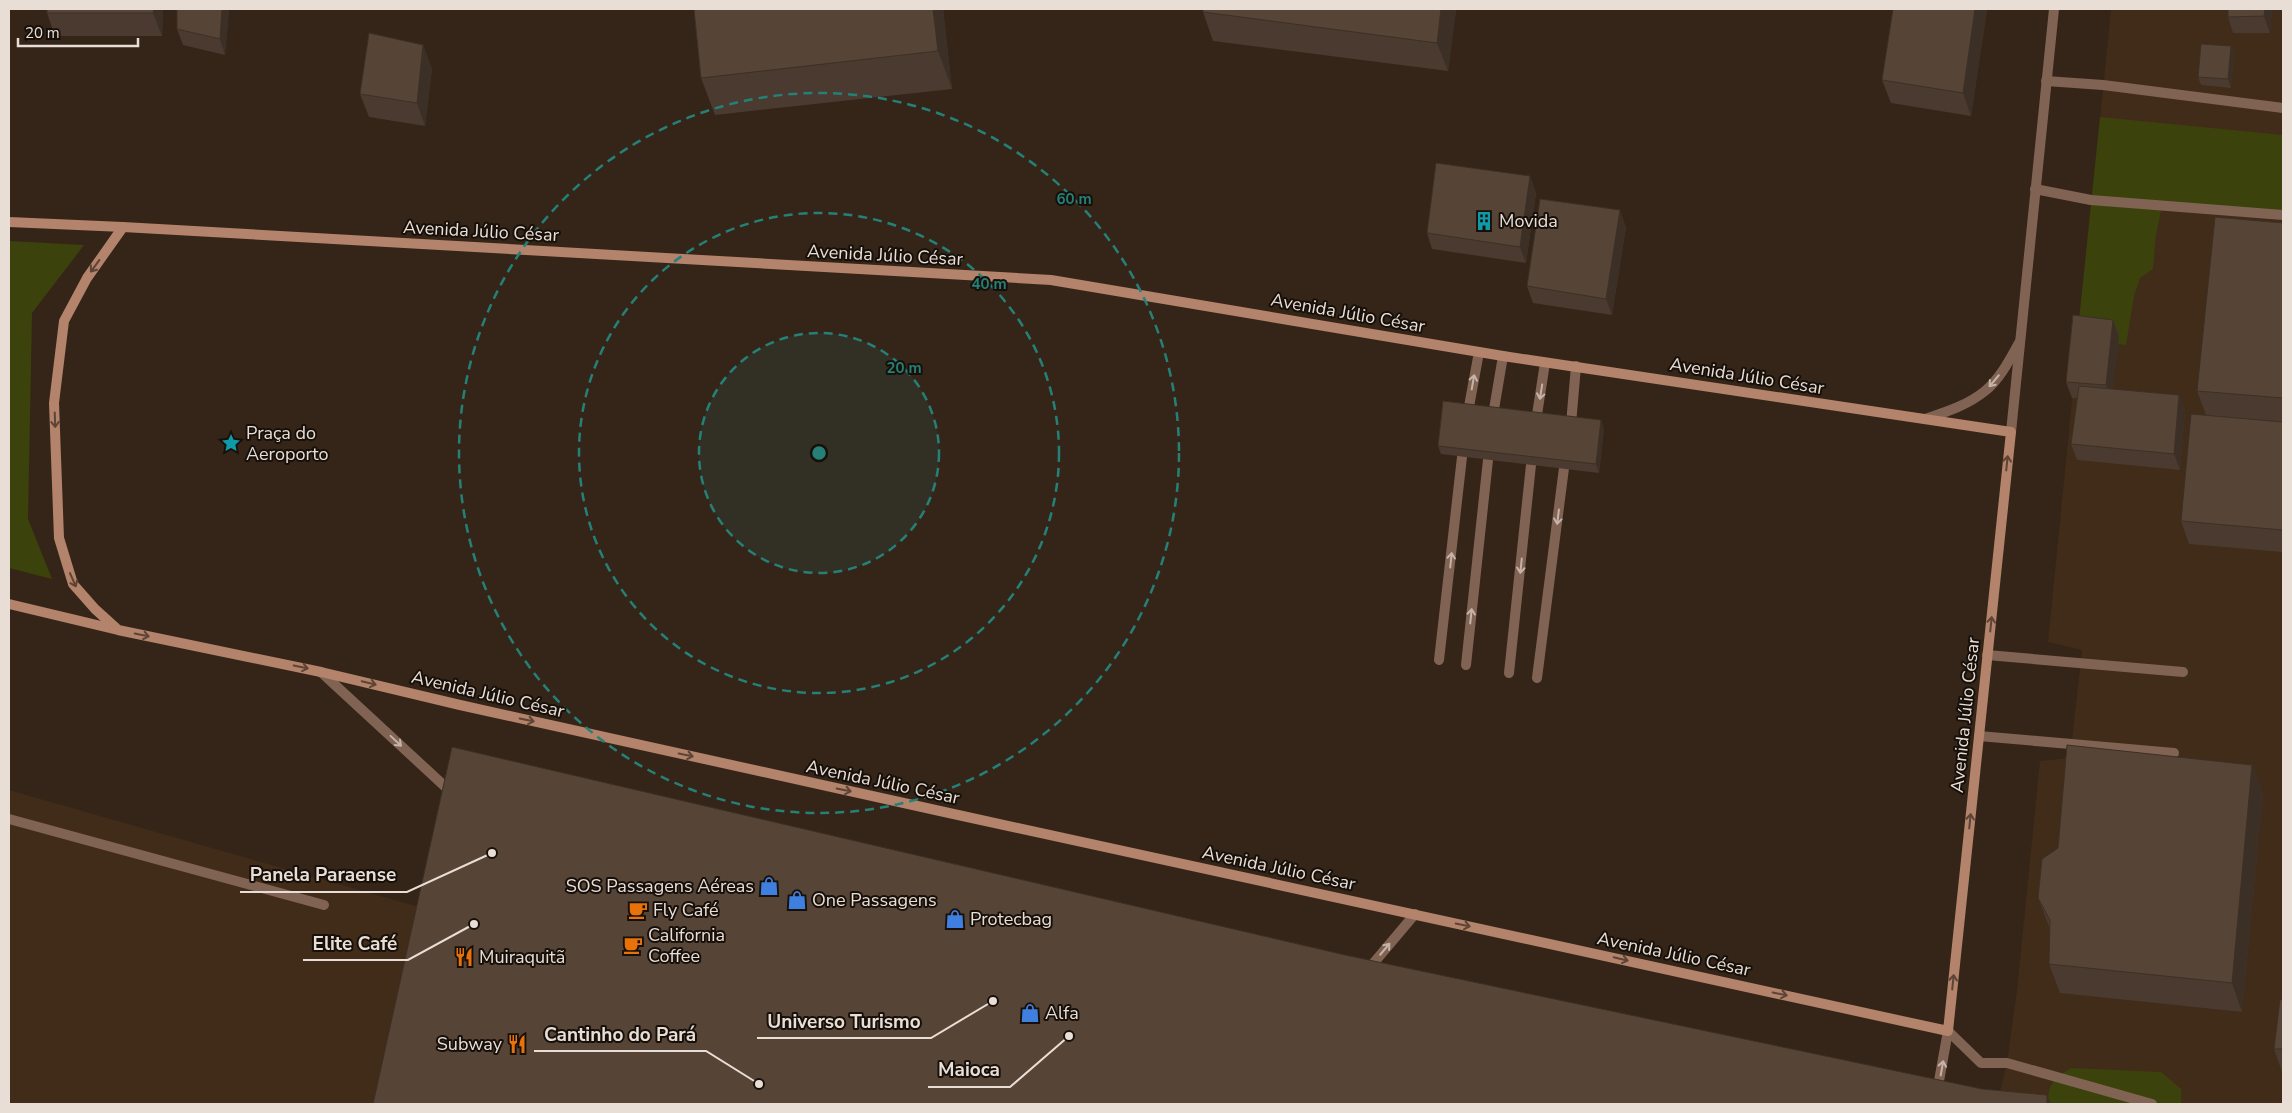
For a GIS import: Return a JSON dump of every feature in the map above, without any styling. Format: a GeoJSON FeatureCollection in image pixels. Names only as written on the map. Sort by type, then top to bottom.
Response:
{"type":"FeatureCollection","features":[{"type":"Feature","properties":{"kind":"street","name":"Avenida Júlio César"},"geometry":{"type":"LineString","coordinates":[[9,222],[1051,280],[1545,363],[1576,366],[2011,432],[1948,1031],[460,706],[322,672],[118,630],[9,604]]}},
{"type":"Feature","properties":{"kind":"street"},"geometry":{"type":"LineString","coordinates":[[118,630],[95,609],[73,584],[59,538],[54,403],[64,321],[86,278],[124,227]]}},
{"type":"Feature","properties":{"kind":"lane"},"geometry":{"type":"LineString","coordinates":[[2011,432],[2054,9]]}},
{"type":"Feature","properties":{"kind":"lane"},"geometry":{"type":"LineString","coordinates":[[2046,81],[2103,85],[2283,108]]}},
{"type":"Feature","properties":{"kind":"lane"},"geometry":{"type":"LineString","coordinates":[[2035,189],[2091,200],[2283,215]]}},
{"type":"Feature","properties":{"kind":"lane"},"geometry":{"type":"LineString","coordinates":[[1925,419],[1964,405],[1986,390],[2002,372],[2021,340]]}},
{"type":"Feature","properties":{"kind":"lane"},"geometry":{"type":"LineString","coordinates":[[1468,412],[1479,352]]}},
{"type":"Feature","properties":{"kind":"lane"},"geometry":{"type":"LineString","coordinates":[[1493,415],[1504,356]]}},
{"type":"Feature","properties":{"kind":"lane"},"geometry":{"type":"LineString","coordinates":[[1536,421],[1545,363]]}},
{"type":"Feature","properties":{"kind":"lane"},"geometry":{"type":"LineString","coordinates":[[1571,424],[1576,366]]}},
{"type":"Feature","properties":{"kind":"lane"},"geometry":{"type":"LineString","coordinates":[[1439,660],[1462,457]]}},
{"type":"Feature","properties":{"kind":"lane"},"geometry":{"type":"LineString","coordinates":[[1466,665],[1488,460]]}},
{"type":"Feature","properties":{"kind":"lane"},"geometry":{"type":"LineString","coordinates":[[1509,673],[1532,465]]}},
{"type":"Feature","properties":{"kind":"lane"},"geometry":{"type":"LineString","coordinates":[[1537,678],[1564,468]]}},
{"type":"Feature","properties":{"kind":"lane"},"geometry":{"type":"LineString","coordinates":[[1987,655],[2183,672]]}},
{"type":"Feature","properties":{"kind":"lane"},"geometry":{"type":"LineString","coordinates":[[322,672],[433,773],[458,799]]}},
{"type":"Feature","properties":{"kind":"lane"},"geometry":{"type":"LineString","coordinates":[[1979,736],[2174,752]]}},
{"type":"Feature","properties":{"kind":"lane"},"geometry":{"type":"LineString","coordinates":[[9,819],[324,905]]}},
{"type":"Feature","properties":{"kind":"lane"},"geometry":{"type":"LineString","coordinates":[[1362,977],[1415,914]]}},
{"type":"Feature","properties":{"kind":"lane"},"geometry":{"type":"LineString","coordinates":[[1938,1104],[1937,1092],[1948,1031]]}},
{"type":"Feature","properties":{"kind":"lane"},"geometry":{"type":"LineString","coordinates":[[1948,1031],[1981,1063],[2007,1064],[2152,1104]]}},
{"type":"Feature","properties":{"kind":"shaded area"},"geometry":{"type":"Polygon","coordinates":[[[2111,9],[2283,9],[2283,1104],[1997,1104],[2007,1063],[2017,990],[2040,761],[2070,758],[2082,650],[2048,642],[2111,9]]]}},
{"type":"Feature","properties":{"kind":"shaded area"},"geometry":{"type":"Polygon","coordinates":[[[9,790],[433,911],[1929,1104],[9,1104],[9,790]]]}},
{"type":"Feature","properties":{"kind":"green space"},"geometry":{"type":"Polygon","coordinates":[[[2100,117],[2283,135],[2283,212],[2162,206],[2156,235],[2153,269],[2140,278],[2134,296],[2126,345],[2077,340],[2100,117]]]}},
{"type":"Feature","properties":{"kind":"green space"},"geometry":{"type":"Polygon","coordinates":[[[9,241],[84,245],[32,313],[28,519],[52,579],[9,568],[9,241]]]}},
{"type":"Feature","properties":{"kind":"green space"},"geometry":{"type":"Polygon","coordinates":[[[2071,1068],[2161,1072],[2181,1089],[2181,1104],[2047,1104],[2053,1082],[2071,1068]]]}},
{"type":"Feature","properties":{"kind":"building"},"geometry":{"type":"Polygon","coordinates":[[[47,9],[154,9],[153,13],[47,13],[47,9]]]}},
{"type":"Feature","properties":{"kind":"building"},"geometry":{"type":"Polygon","coordinates":[[[177,9],[222,9],[220,39],[177,29],[177,9]]]}},
{"type":"Feature","properties":{"kind":"building"},"geometry":{"type":"Polygon","coordinates":[[[694,9],[933,9],[938,51],[701,78],[694,9]]]}},
{"type":"Feature","properties":{"kind":"building"},"geometry":{"type":"Polygon","coordinates":[[[1203,9],[1441,9],[1437,43],[1203,12],[1203,9]]]}},
{"type":"Feature","properties":{"kind":"building"},"geometry":{"type":"Polygon","coordinates":[[[1893,9],[1975,9],[1963,93],[1882,80],[1893,9]]]}},
{"type":"Feature","properties":{"kind":"building"},"geometry":{"type":"Polygon","coordinates":[[[2228,9],[2265,9],[2264,16],[2228,17],[2228,9]]]}},
{"type":"Feature","properties":{"kind":"building"},"geometry":{"type":"Polygon","coordinates":[[[369,33],[423,45],[417,103],[360,94],[369,33]]]}},
{"type":"Feature","properties":{"kind":"building"},"geometry":{"type":"Polygon","coordinates":[[[2201,44],[2231,46],[2228,79],[2198,77],[2201,44]]]}},
{"type":"Feature","properties":{"kind":"building","name":"Movida"},"geometry":{"type":"Polygon","coordinates":[[[1436,163],[1530,176],[1520,247],[1427,233],[1436,163]]]}},
{"type":"Feature","properties":{"kind":"building"},"geometry":{"type":"Polygon","coordinates":[[[1540,199],[1620,210],[1606,299],[1527,286],[1540,199]]]}},
{"type":"Feature","properties":{"kind":"building"},"geometry":{"type":"Polygon","coordinates":[[[2215,217],[2283,223],[2283,398],[2197,391],[2215,217]]]}},
{"type":"Feature","properties":{"kind":"building"},"geometry":{"type":"Polygon","coordinates":[[[2073,315],[2113,320],[2106,385],[2066,382],[2073,315]]]}},
{"type":"Feature","properties":{"kind":"building"},"geometry":{"type":"Polygon","coordinates":[[[2079,386],[2179,395],[2174,454],[2071,444],[2079,386]]]}},
{"type":"Feature","properties":{"kind":"building"},"geometry":{"type":"Polygon","coordinates":[[[1443,401],[1601,420],[1596,464],[1438,446],[1443,401]]]}},
{"type":"Feature","properties":{"kind":"building"},"geometry":{"type":"Polygon","coordinates":[[[2191,414],[2283,422],[2283,530],[2181,521],[2191,414]]]}},
{"type":"Feature","properties":{"kind":"building"},"geometry":{"type":"Polygon","coordinates":[[[2067,745],[2252,765],[2232,983],[2049,964],[2050,920],[2038,898],[2042,859],[2058,848],[2067,745]]]}},
{"type":"Feature","properties":{"kind":"building"},"geometry":{"type":"Polygon","coordinates":[[[452,747],[1345,955],[1982,1089],[2047,1095],[2047,1104],[373,1104],[452,747]]]}},
{"type":"Feature","properties":{"kind":"building"},"geometry":{"type":"Polygon","coordinates":[[[2280,999],[2283,1000],[2283,1049],[2274,1049],[2280,999]]]}},
{"type":"Feature","properties":{"kind":"place","name":"Movida"},"geometry":{"type":"Point","coordinates":[1484,221]}},
{"type":"Feature","properties":{"kind":"place","name":"Praça do Aeroporto"},"geometry":{"type":"Point","coordinates":[231,443]}},
{"type":"Feature","properties":{"kind":"place","name":"Panela Paraense"},"geometry":{"type":"Point","coordinates":[492,853]}},
{"type":"Feature","properties":{"kind":"place","name":"SOS Passagens Aéreas"},"geometry":{"type":"Point","coordinates":[769,886]}},
{"type":"Feature","properties":{"kind":"place","name":"One Passagens"},"geometry":{"type":"Point","coordinates":[797,900]}},
{"type":"Feature","properties":{"kind":"place","name":"Fly Café"},"geometry":{"type":"Point","coordinates":[638,910]}},
{"type":"Feature","properties":{"kind":"place","name":"Protecbag"},"geometry":{"type":"Point","coordinates":[955,919]}},
{"type":"Feature","properties":{"kind":"place","name":"Elite Café"},"geometry":{"type":"Point","coordinates":[474,924]}},
{"type":"Feature","properties":{"kind":"place","name":"California Coffee"},"geometry":{"type":"Point","coordinates":[633,945]}},
{"type":"Feature","properties":{"kind":"place","name":"Muiraquitã"},"geometry":{"type":"Point","coordinates":[464,957]}},
{"type":"Feature","properties":{"kind":"place","name":"Universo Turismo"},"geometry":{"type":"Point","coordinates":[993,1001]}},
{"type":"Feature","properties":{"kind":"place","name":"Alfa"},"geometry":{"type":"Point","coordinates":[1030,1013]}},
{"type":"Feature","properties":{"kind":"place","name":"Maioca"},"geometry":{"type":"Point","coordinates":[1069,1036]}},
{"type":"Feature","properties":{"kind":"place","name":"Subway"},"geometry":{"type":"Point","coordinates":[517,1044]}},
{"type":"Feature","properties":{"kind":"place","name":"Cantinho do Pará"},"geometry":{"type":"Point","coordinates":[759,1084]}}]}
